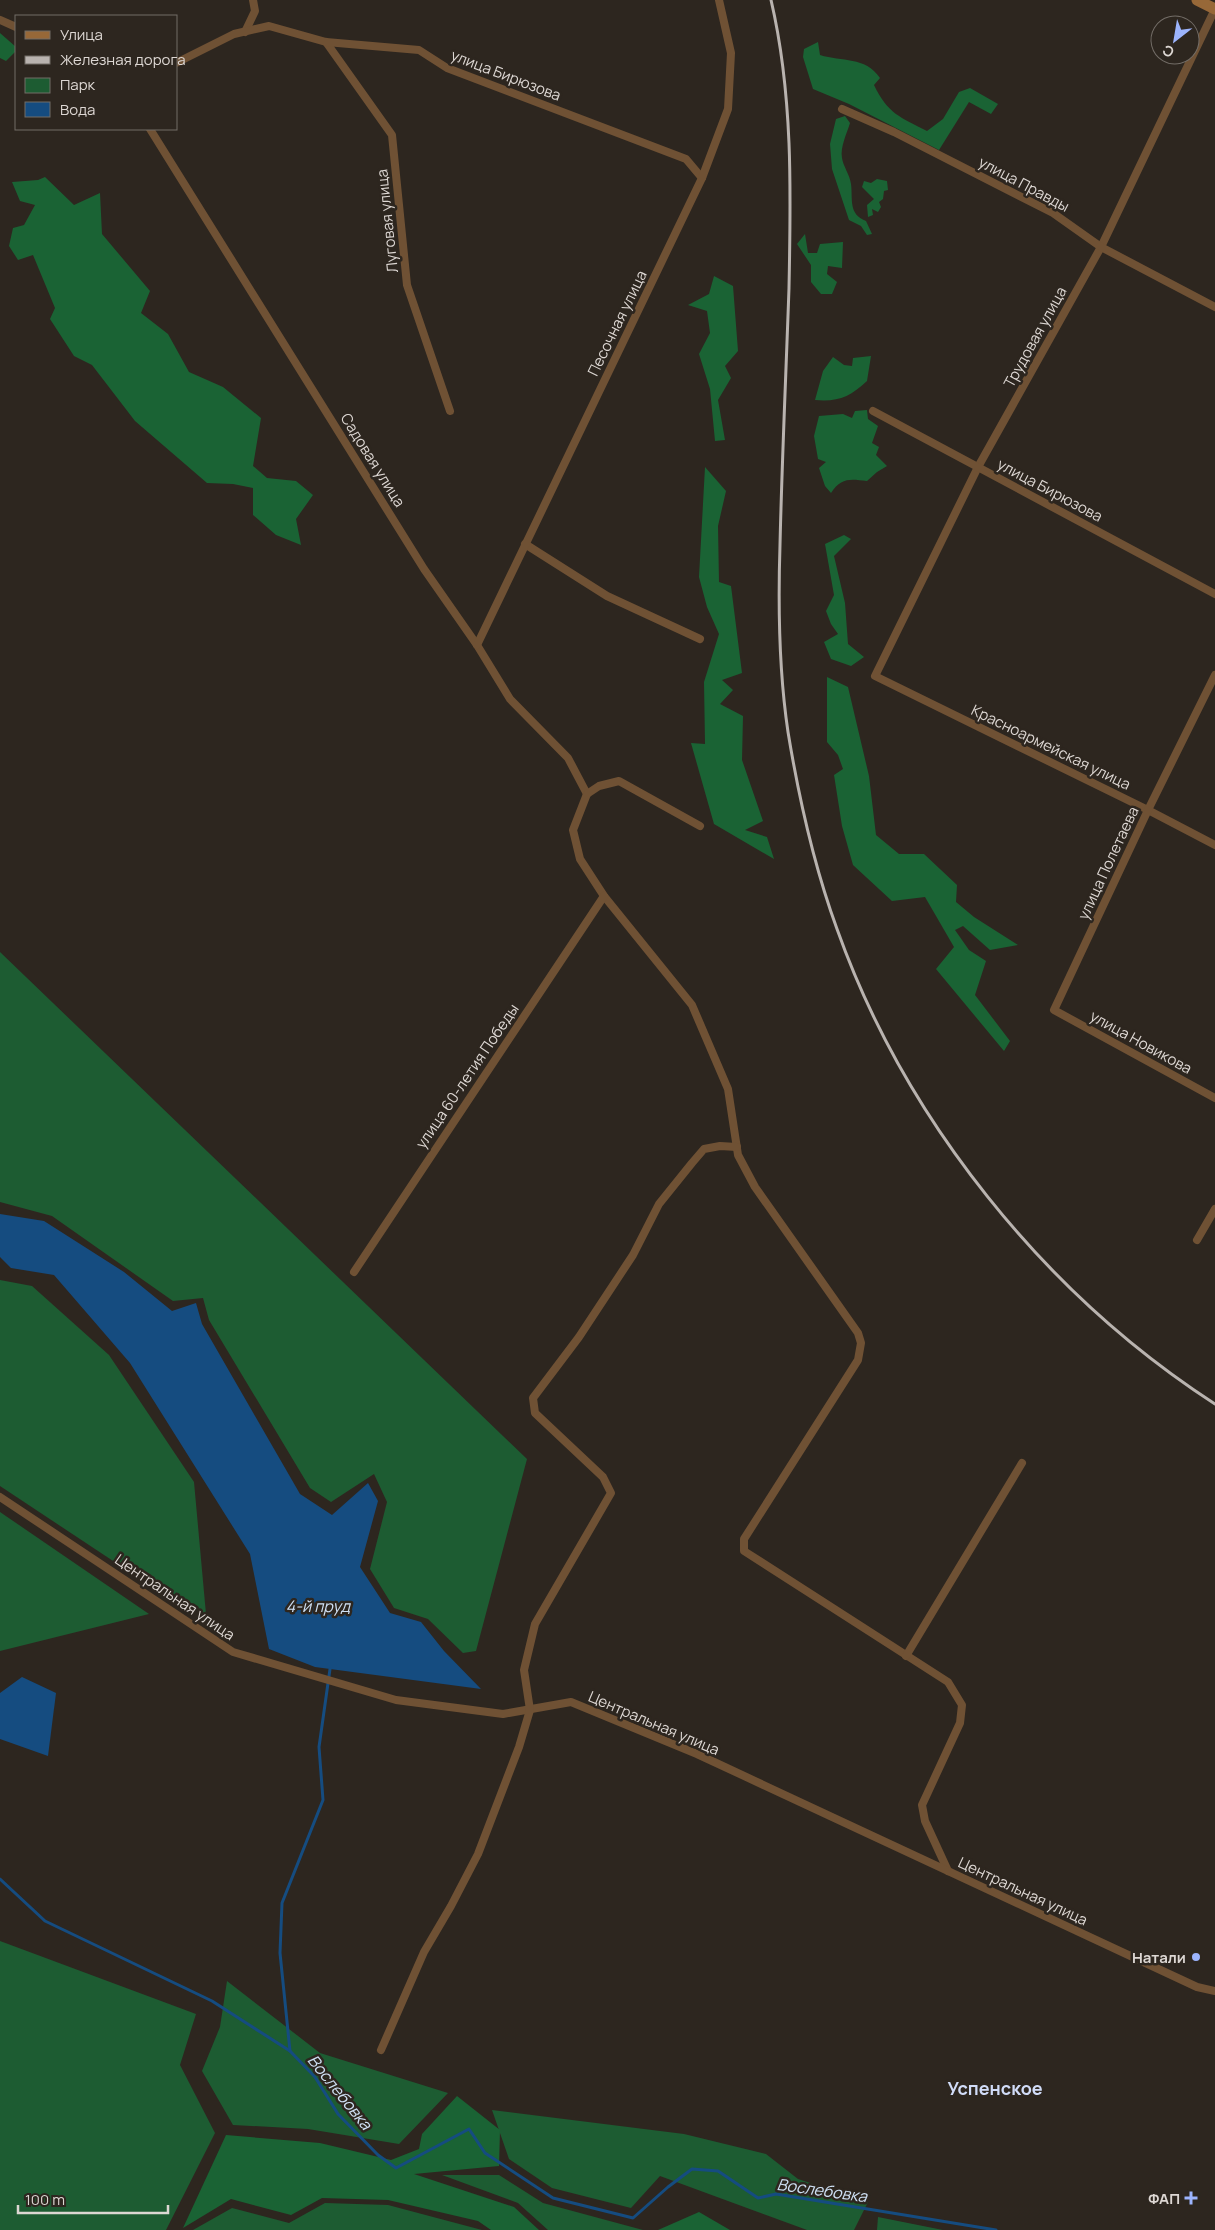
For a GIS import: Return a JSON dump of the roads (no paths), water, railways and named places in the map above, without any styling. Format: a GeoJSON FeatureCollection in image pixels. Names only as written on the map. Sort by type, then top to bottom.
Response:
{"type":"FeatureCollection","features":[{"type":"Feature","properties":{"kind":"main road"},"geometry":{"type":"LineString","coordinates":[[1197,0],[1215,9]]}},
{"type":"Feature","properties":{"kind":"street"},"geometry":{"type":"LineString","coordinates":[[245,32],[255,11],[253,0]]}},
{"type":"Feature","properties":{"kind":"street","name":"Песочная улица"},"geometry":{"type":"LineString","coordinates":[[477,645],[702,178],[728,110],[731,53],[719,0]]}},
{"type":"Feature","properties":{"kind":"street","name":"Трудовая улица"},"geometry":{"type":"LineString","coordinates":[[875,676],[978,467],[1101,247],[1215,9]]}},
{"type":"Feature","properties":{"kind":"street"},"geometry":{"type":"LineString","coordinates":[[0,20],[15,27]]}},
{"type":"Feature","properties":{"kind":"street","name":"улица Бирюзова"},"geometry":{"type":"LineString","coordinates":[[178,62],[234,34],[269,26],[326,42],[419,50],[447,68],[686,159],[702,178]]}},
{"type":"Feature","properties":{"kind":"street","name":"Луговая улица"},"geometry":{"type":"LineString","coordinates":[[326,42],[392,135],[407,284],[450,411]]}},
{"type":"Feature","properties":{"kind":"street","name":"улица Правды"},"geometry":{"type":"LineString","coordinates":[[842,109],[894,132],[1053,212],[1101,247],[1215,307]]}},
{"type":"Feature","properties":{"kind":"street","name":"Садовая улица"},"geometry":{"type":"LineString","coordinates":[[151,130],[424,569],[477,645],[510,699],[568,758],[587,794]]}},
{"type":"Feature","properties":{"kind":"street","name":"улица Бирюзова"},"geometry":{"type":"LineString","coordinates":[[873,411],[1215,594]]}},
{"type":"Feature","properties":{"kind":"street"},"geometry":{"type":"LineString","coordinates":[[526,544],[607,596],[700,639]]}},
{"type":"Feature","properties":{"kind":"street","name":"улица Полетаева"},"geometry":{"type":"LineString","coordinates":[[1054,1010],[1148,810],[1215,675]]}},
{"type":"Feature","properties":{"kind":"street","name":"Красноармейская улица"},"geometry":{"type":"LineString","coordinates":[[875,676],[1148,810],[1215,845]]}},
{"type":"Feature","properties":{"kind":"street"},"geometry":{"type":"LineString","coordinates":[[700,826],[619,781],[599,786],[587,794],[572,830],[580,859],[604,896],[692,1005],[728,1090],[738,1155],[755,1187],[858,1334],[861,1343],[858,1360],[744,1539],[744,1551],[948,1682],[962,1705],[960,1723],[922,1805],[925,1821],[948,1871]]}},
{"type":"Feature","properties":{"kind":"street","name":"улица 60-летия Победы"},"geometry":{"type":"LineString","coordinates":[[354,1272],[604,896]]}},
{"type":"Feature","properties":{"kind":"street","name":"улица Новикова"},"geometry":{"type":"LineString","coordinates":[[1054,1010],[1215,1098]]}},
{"type":"Feature","properties":{"kind":"street"},"geometry":{"type":"LineString","coordinates":[[381,2050],[424,1952],[478,1854],[520,1747],[530,1710],[524,1670],[535,1624],[611,1493],[603,1477],[535,1413],[533,1398],[579,1337],[634,1255],[659,1204],[692,1163],[704,1149],[720,1146],[737,1147]]}},
{"type":"Feature","properties":{"kind":"street"},"geometry":{"type":"LineString","coordinates":[[1197,1240],[1215,1210]]}},
{"type":"Feature","properties":{"kind":"street"},"geometry":{"type":"LineString","coordinates":[[906,1656],[1022,1462]]}},
{"type":"Feature","properties":{"kind":"street","name":"Центральная улица"},"geometry":{"type":"LineString","coordinates":[[0,1497],[233,1652],[396,1700],[503,1714],[571,1702],[697,1754],[1196,1986],[1215,1992]]}},
{"type":"Feature","properties":{"kind":"water","name":"4-й пруд"},"geometry":{"type":"Polygon","coordinates":[[[0,1214],[44,1221],[124,1272],[172,1311],[196,1303],[202,1324],[300,1494],[332,1515],[368,1483],[378,1501],[360,1567],[390,1613],[421,1622],[444,1651],[481,1689],[315,1667],[269,1649],[250,1554],[130,1363],[54,1275],[11,1268],[0,1257],[0,1214]]]}},
{"type":"Feature","properties":{"kind":"water"},"geometry":{"type":"Polygon","coordinates":[[[22,1677],[56,1693],[48,1756],[0,1739],[0,1693],[22,1677]]]}},
{"type":"Feature","properties":{"kind":"waterway"},"geometry":{"type":"LineString","coordinates":[[290,2051],[280,1953],[282,1903],[323,1800],[319,1747],[330,1669]]}},
{"type":"Feature","properties":{"kind":"waterway","name":"Вослебовка"},"geometry":{"type":"LineString","coordinates":[[0,1879],[45,1921],[212,2001],[290,2051],[315,2077],[338,2114],[378,2155],[396,2168],[469,2129],[485,2153],[553,2198],[633,2218],[692,2169],[718,2171],[758,2198],[776,2194],[996,2230]]}},
{"type":"Feature","properties":{"kind":"railway"},"geometry":{"type":"LineString","coordinates":[[771,0],[778,35],[787,107],[790,179],[789,288],[779,568],[781,663],[788,732],[797,782],[814,857],[829,905],[866,1000],[901,1068],[942,1134],[988,1197],[1039,1256],[1094,1310],[1153,1360],[1215,1404]]}},
{"type":"Feature","properties":{"kind":"place","name":"Натали"},"geometry":{"type":"Point","coordinates":[1196,1957]}},
{"type":"Feature","properties":{"kind":"place","name":"ФАП"},"geometry":{"type":"Point","coordinates":[1191,2198]}},
{"type":"Feature","properties":{"kind":"district","name":"Успенское"},"geometry":{"type":"Point","coordinates":[995,2088]}}]}
